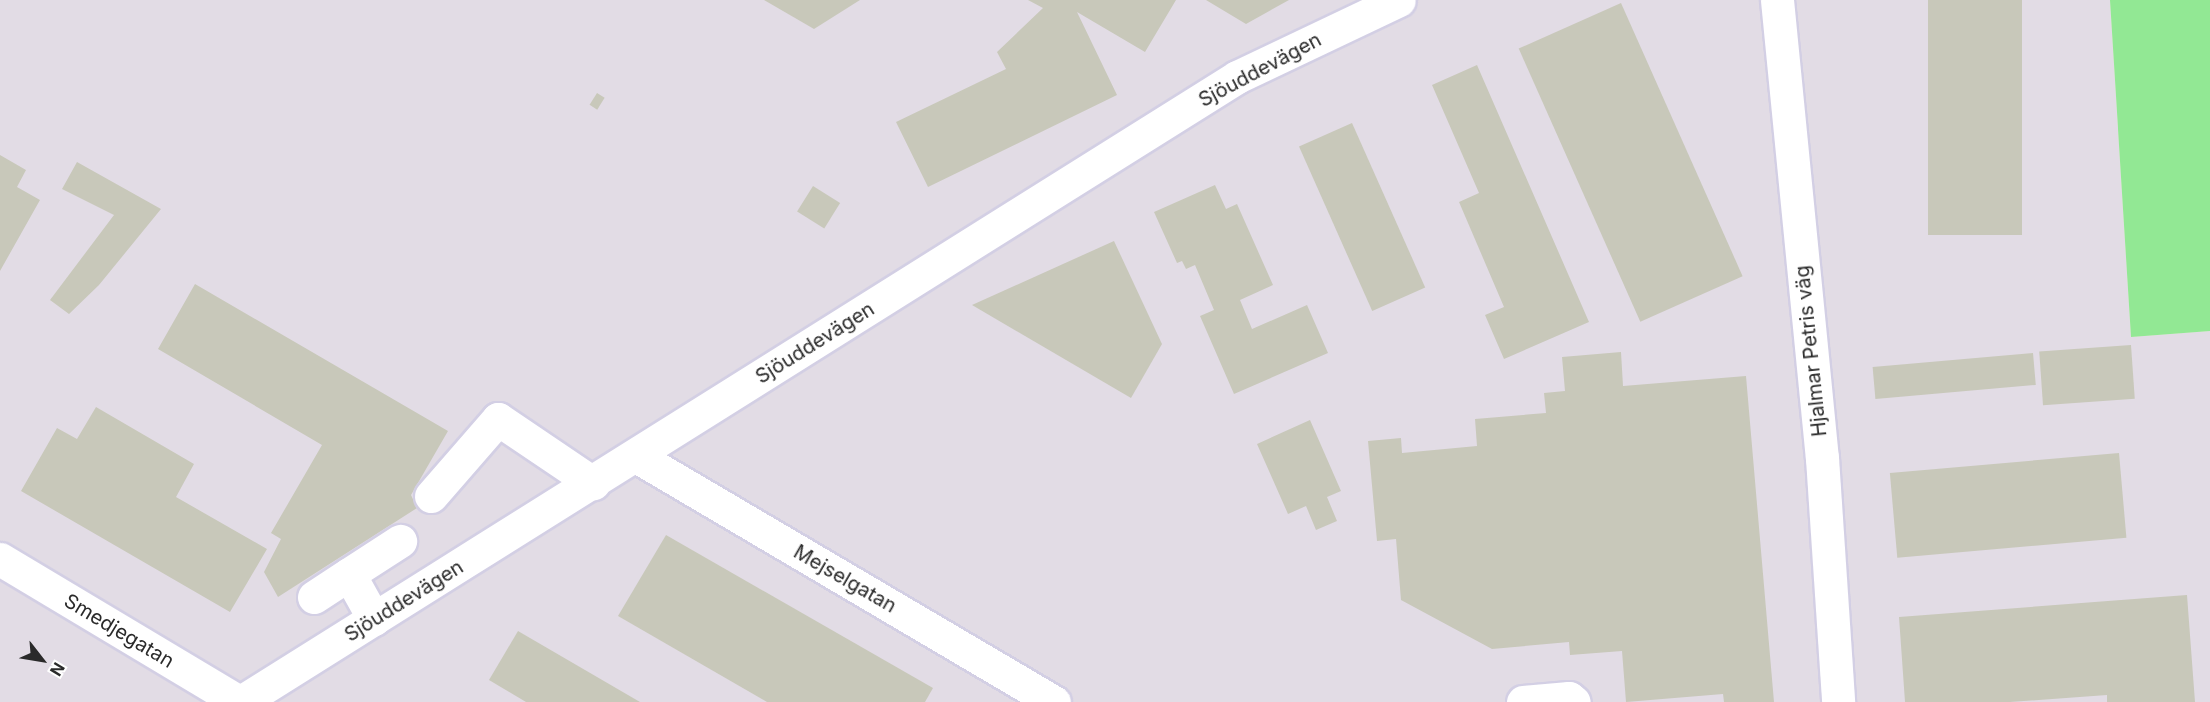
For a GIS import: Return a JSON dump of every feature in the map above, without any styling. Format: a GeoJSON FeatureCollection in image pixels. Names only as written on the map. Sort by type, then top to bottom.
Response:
{"type":"FeatureCollection","features":[{"type":"Feature","properties":{"kind":"street","name":"Sjöuddevägen"},"geometry":{"type":"LineString","coordinates":[[240,702],[593,483],[1237,77],[1399,0]]}},
{"type":"Feature","properties":{"kind":"street","name":"Hjalmar Petris väg"},"geometry":{"type":"LineString","coordinates":[[1777,0],[1822,458],[1838,702]]}},
{"type":"Feature","properties":{"kind":"street"},"geometry":{"type":"LineString","coordinates":[[431,496],[498,419],[593,483]]}},
{"type":"Feature","properties":{"kind":"street","name":"Mejselgatan"},"geometry":{"type":"LineString","coordinates":[[636,456],[1054,702]]}},
{"type":"Feature","properties":{"kind":"street"},"geometry":{"type":"LineString","coordinates":[[314,597],[400,541]]}},
{"type":"Feature","properties":{"kind":"street","name":"Smedjegatan"},"geometry":{"type":"LineString","coordinates":[[0,559],[240,702]]}},
{"type":"Feature","properties":{"kind":"street"},"geometry":{"type":"LineString","coordinates":[[349,574],[374,619]]}},
{"type":"Feature","properties":{"kind":"street"},"geometry":{"type":"LineString","coordinates":[[1523,702],[1569,698],[1574,702]]}},
{"type":"Feature","properties":{"kind":"shaded area"},"geometry":{"type":"Polygon","coordinates":[[[0,0],[2110,0],[2131,337],[2210,331],[2210,702],[0,702],[0,0]]]}},
{"type":"Feature","properties":{"kind":"green space"},"geometry":{"type":"Polygon","coordinates":[[[2110,0],[2210,0],[2210,331],[2131,337],[2110,0]]]}},
{"type":"Feature","properties":{"kind":"building"},"geometry":{"type":"Polygon","coordinates":[[[764,0],[860,0],[814,29],[764,0]]]}},
{"type":"Feature","properties":{"kind":"building"},"geometry":{"type":"Polygon","coordinates":[[[1028,0],[1176,0],[1145,52],[1077,12],[1117,95],[928,187],[896,122],[1006,69],[997,52],[1043,8],[1028,0]]]}},
{"type":"Feature","properties":{"kind":"building"},"geometry":{"type":"Polygon","coordinates":[[[1206,0],[1289,0],[1246,24],[1206,0]]]}},
{"type":"Feature","properties":{"kind":"building"},"geometry":{"type":"Polygon","coordinates":[[[1928,0],[2022,0],[2022,235],[1928,235],[1928,0]]]}},
{"type":"Feature","properties":{"kind":"building"},"geometry":{"type":"Polygon","coordinates":[[[1621,3],[1743,276],[1640,322],[1519,49],[1621,3]]]}},
{"type":"Feature","properties":{"kind":"building"},"geometry":{"type":"Polygon","coordinates":[[[1477,65],[1589,322],[1504,359],[1485,315],[1504,307],[1459,202],[1479,193],[1432,85],[1477,65]]]}},
{"type":"Feature","properties":{"kind":"building"},"geometry":{"type":"Polygon","coordinates":[[[597,93],[605,98],[597,110],[590,105],[597,93]]]}},
{"type":"Feature","properties":{"kind":"building"},"geometry":{"type":"Polygon","coordinates":[[[1352,123],[1425,287],[1372,311],[1299,147],[1352,123]]]}},
{"type":"Feature","properties":{"kind":"building"},"geometry":{"type":"Polygon","coordinates":[[[0,155],[26,170],[17,187],[40,200],[0,271],[0,155]]]}},
{"type":"Feature","properties":{"kind":"building"},"geometry":{"type":"Polygon","coordinates":[[[77,162],[161,209],[99,285],[69,314],[50,300],[114,215],[62,189],[77,162]]]}},
{"type":"Feature","properties":{"kind":"building"},"geometry":{"type":"Polygon","coordinates":[[[1215,185],[1226,209],[1237,204],[1273,285],[1240,300],[1252,329],[1307,305],[1328,353],[1234,394],[1200,316],[1214,310],[1195,265],[1186,269],[1182,261],[1177,263],[1154,212],[1215,185]]]}},
{"type":"Feature","properties":{"kind":"building"},"geometry":{"type":"Polygon","coordinates":[[[813,186],[840,203],[824,228],[797,211],[813,186]]]}},
{"type":"Feature","properties":{"kind":"building"},"geometry":{"type":"Polygon","coordinates":[[[1114,241],[1162,344],[1131,398],[972,305],[1114,241]]]}},
{"type":"Feature","properties":{"kind":"building"},"geometry":{"type":"Polygon","coordinates":[[[195,284],[448,431],[411,495],[417,508],[278,597],[264,572],[281,539],[271,533],[322,445],[158,349],[195,284]]]}},
{"type":"Feature","properties":{"kind":"building"},"geometry":{"type":"Polygon","coordinates":[[[2131,345],[2135,399],[2043,405],[2039,351],[2131,345]]]}},
{"type":"Feature","properties":{"kind":"building"},"geometry":{"type":"Polygon","coordinates":[[[1621,352],[1623,386],[1746,376],[1774,702],[1724,702],[1723,694],[1626,702],[1622,651],[1570,655],[1569,642],[1492,649],[1401,600],[1396,539],[1377,541],[1368,441],[1401,438],[1402,453],[1477,446],[1475,419],[1546,413],[1544,393],[1565,391],[1562,357],[1621,352]]]}},
{"type":"Feature","properties":{"kind":"building"},"geometry":{"type":"Polygon","coordinates":[[[2033,353],[2036,385],[1875,399],[1873,367],[2033,353]]]}},
{"type":"Feature","properties":{"kind":"building"},"geometry":{"type":"Polygon","coordinates":[[[96,407],[194,464],[176,497],[267,549],[230,612],[21,491],[57,428],[77,439],[96,407]]]}},
{"type":"Feature","properties":{"kind":"building"},"geometry":{"type":"Polygon","coordinates":[[[1310,420],[1341,491],[1327,497],[1337,521],[1316,530],[1306,506],[1288,514],[1257,444],[1310,420]]]}},
{"type":"Feature","properties":{"kind":"building"},"geometry":{"type":"Polygon","coordinates":[[[2119,453],[2126,538],[1897,558],[1890,473],[2119,453]]]}},
{"type":"Feature","properties":{"kind":"building"},"geometry":{"type":"Polygon","coordinates":[[[666,535],[933,688],[925,702],[767,702],[618,616],[666,535]]]}},
{"type":"Feature","properties":{"kind":"building"},"geometry":{"type":"Polygon","coordinates":[[[2187,595],[2195,702],[2107,702],[2107,695],[2010,702],[1905,702],[1899,617],[2187,595]]]}},
{"type":"Feature","properties":{"kind":"building"},"geometry":{"type":"Polygon","coordinates":[[[518,631],[640,702],[526,702],[489,680],[518,631]]]}}]}
